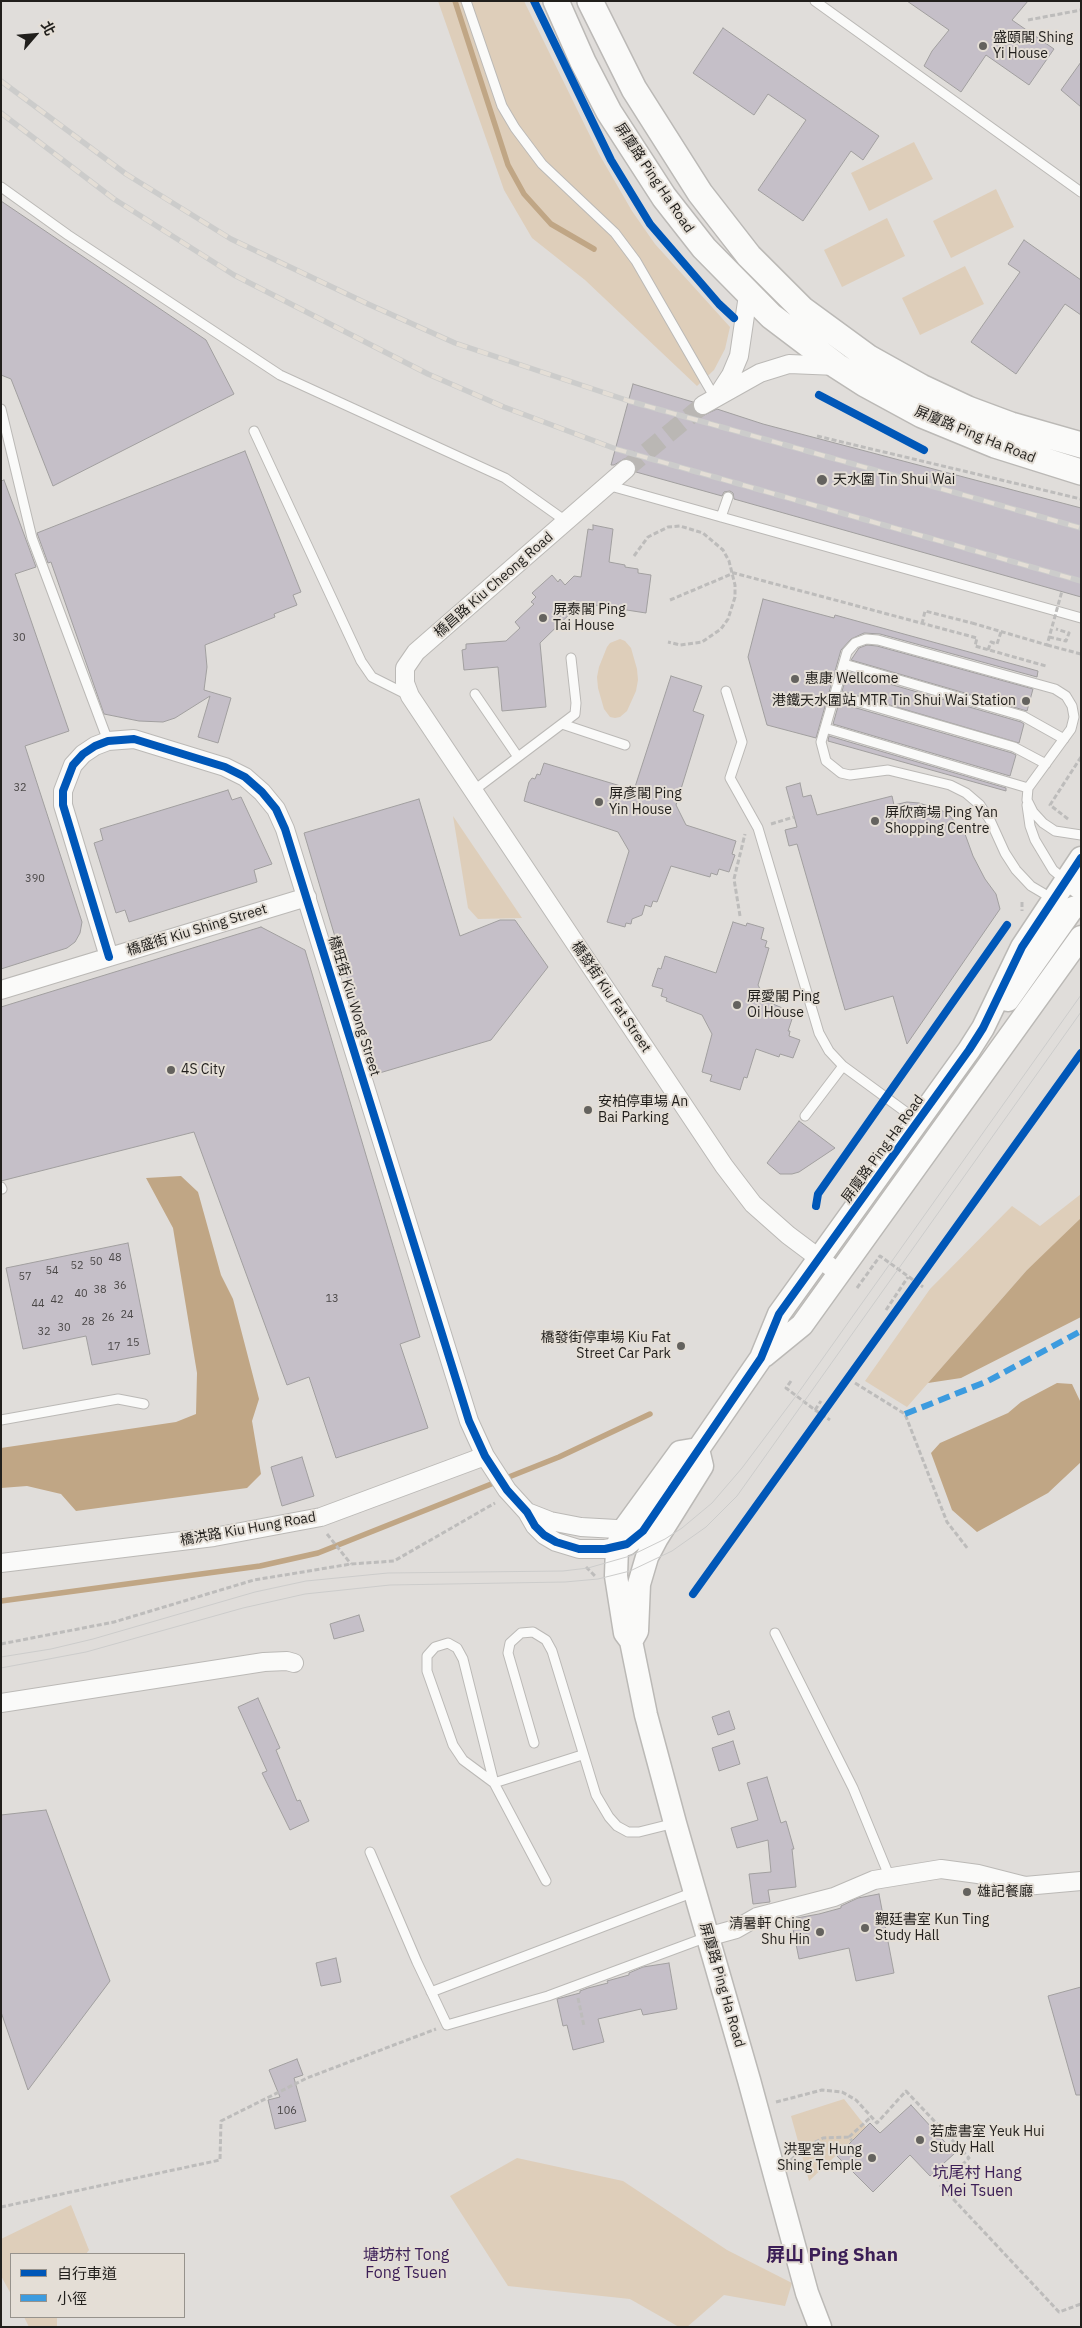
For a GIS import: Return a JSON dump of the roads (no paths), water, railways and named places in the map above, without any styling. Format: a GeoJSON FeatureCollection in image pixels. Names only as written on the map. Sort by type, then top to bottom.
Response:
{"type":"FeatureCollection","features":[{"type":"Feature","properties":{"kind":"main road","name":"屏廈路 Ping Ha Road"},"geometry":{"type":"LineString","coordinates":[[556,1],[583,62],[609,112],[638,159],[685,226],[748,295],[803,342],[837,366],[894,401],[948,427],[1012,451],[1081,472]]}},
{"type":"Feature","properties":{"kind":"main road","name":"屏廈路 Ping Ha Road"},"geometry":{"type":"LineString","coordinates":[[590,1],[634,90],[674,155],[727,228],[750,256],[786,294],[847,344],[921,387],[977,412],[1076,443]]}},
{"type":"Feature","properties":{"kind":"street"},"geometry":{"type":"LineString","coordinates":[[712,399],[731,375],[739,356],[748,295]]}},
{"type":"Feature","properties":{"kind":"street"},"geometry":{"type":"LineString","coordinates":[[712,399],[760,373],[789,364],[837,366]]}},
{"type":"Feature","properties":{"kind":"street","name":"橋昌路 Kiu Cheong Road"},"geometry":{"type":"LineString","coordinates":[[410,696],[405,682],[405,668],[416,652],[626,469]]}},
{"type":"Feature","properties":{"kind":"street","name":"橋發街 Kiu Fat Street"},"geometry":{"type":"LineString","coordinates":[[410,696],[724,1166],[753,1204],[788,1235],[840,1274]]}},
{"type":"Feature","properties":{"kind":"street","name":"橋旺街 Kiu Wong Street"},"geometry":{"type":"LineString","coordinates":[[110,957],[63,805],[67,777],[74,765],[83,754],[108,741],[134,739],[225,767],[245,777],[262,792],[276,809],[285,829],[469,1421],[503,1496],[527,1512],[535,1526],[556,1542],[590,1550],[635,1536]]}},
{"type":"Feature","properties":{"kind":"street","name":"屏廈路 Ping Ha Road"},"geometry":{"type":"LineString","coordinates":[[820,2327],[808,2293],[675,1823],[646,1715],[631,1641],[625,1633],[616,1576],[680,1452],[698,1449],[761,1358],[779,1314],[919,1121],[983,1028],[1022,947],[1073,898],[1081,858]]}},
{"type":"Feature","properties":{"kind":"street","name":"橋盛街 Kiu Shing Street"},"geometry":{"type":"LineString","coordinates":[[1,990],[307,897]]}},
{"type":"Feature","properties":{"kind":"street","name":"屏廈路 Ping Ha Road"},"geometry":{"type":"LineString","coordinates":[[761,1358],[802,1325],[1081,937]]}},
{"type":"Feature","properties":{"kind":"street","name":"屏廈路 Ping Ha Road"},"geometry":{"type":"LineString","coordinates":[[635,1536],[702,1466],[698,1449]]}},
{"type":"Feature","properties":{"kind":"street","name":"橋洪路 Kiu Hung Road"},"geometry":{"type":"LineString","coordinates":[[1,1563],[214,1537],[321,1518],[488,1460]]}},
{"type":"Feature","properties":{"kind":"street","name":"屏廈路 Ping Ha Road"},"geometry":{"type":"LineString","coordinates":[[631,1641],[637,1631],[637,1596],[641,1574],[635,1536]]}},
{"type":"Feature","properties":{"kind":"street"},"geometry":{"type":"LineString","coordinates":[[1,1703],[264,1662],[287,1661],[294,1663]]}},
{"type":"Feature","properties":{"kind":"street"},"geometry":{"type":"LineString","coordinates":[[707,1936],[736,1929],[757,1917],[821,1901],[874,1880],[941,1869],[978,1874],[1025,1886],[1081,1881]]}},
{"type":"Feature","properties":{"kind":"lane"},"geometry":{"type":"LineString","coordinates":[[466,1],[502,106],[515,128],[542,164],[615,233],[636,261],[712,399]]}},
{"type":"Feature","properties":{"kind":"lane"},"geometry":{"type":"LineString","coordinates":[[815,1],[1081,192]]}},
{"type":"Feature","properties":{"kind":"lane"},"geometry":{"type":"LineString","coordinates":[[1,187],[68,235],[280,375],[505,478],[567,522]]}},
{"type":"Feature","properties":{"kind":"lane"},"geometry":{"type":"LineString","coordinates":[[1,410],[32,538],[108,741]]}},
{"type":"Feature","properties":{"kind":"lane"},"geometry":{"type":"LineString","coordinates":[[254,431],[361,661],[372,676],[410,696]]}},
{"type":"Feature","properties":{"kind":"lane"},"geometry":{"type":"LineString","coordinates":[[606,485],[1081,618]]}},
{"type":"Feature","properties":{"kind":"lane"},"geometry":{"type":"LineString","coordinates":[[722,517],[728,497]]}},
{"type":"Feature","properties":{"kind":"lane"},"geometry":{"type":"LineString","coordinates":[[866,639],[878,640],[1055,689],[1069,701],[1074,718],[1072,729],[1028,788],[1027,800],[1030,826],[1035,840],[1073,898],[1032,886],[1016,870],[1005,853],[990,820],[980,805],[966,793],[950,785],[888,770],[869,771],[860,775],[841,773],[826,761],[822,752],[821,742],[847,652],[855,643],[866,639]]}},
{"type":"Feature","properties":{"kind":"lane"},"geometry":{"type":"LineString","coordinates":[[474,791],[575,714],[576,703],[571,658]]}},
{"type":"Feature","properties":{"kind":"lane"},"geometry":{"type":"LineString","coordinates":[[844,664],[1023,716],[1064,738]]}},
{"type":"Feature","properties":{"kind":"lane"},"geometry":{"type":"LineString","coordinates":[[726,691],[742,742],[730,778],[758,828],[818,1033],[828,1051],[843,1066],[919,1121]]}},
{"type":"Feature","properties":{"kind":"lane"},"geometry":{"type":"LineString","coordinates":[[475,694],[518,757]]}},
{"type":"Feature","properties":{"kind":"lane"},"geometry":{"type":"LineString","coordinates":[[835,695],[1014,747],[1046,764]]}},
{"type":"Feature","properties":{"kind":"lane"},"geometry":{"type":"LineString","coordinates":[[562,724],[625,745]]}},
{"type":"Feature","properties":{"kind":"lane"},"geometry":{"type":"LineString","coordinates":[[825,728],[1028,788]]}},
{"type":"Feature","properties":{"kind":"lane"},"geometry":{"type":"LineString","coordinates":[[1027,800],[1033,812],[1055,831],[1081,835]]}},
{"type":"Feature","properties":{"kind":"lane"},"geometry":{"type":"LineString","coordinates":[[804,1116],[843,1066]]}},
{"type":"Feature","properties":{"kind":"lane"},"geometry":{"type":"LineString","coordinates":[[1,1420],[118,1399],[144,1404]]}},
{"type":"Feature","properties":{"kind":"lane"},"geometry":{"type":"LineString","coordinates":[[534,1743],[508,1653],[510,1643],[520,1633],[533,1632],[546,1640],[552,1651],[582,1755],[602,1808],[617,1826],[628,1832],[639,1832],[675,1823]]}},
{"type":"Feature","properties":{"kind":"lane"},"geometry":{"type":"LineString","coordinates":[[776,1633],[853,1788],[890,1878]]}},
{"type":"Feature","properties":{"kind":"lane"},"geometry":{"type":"LineString","coordinates":[[494,1783],[463,1760],[453,1745],[427,1671],[427,1656],[435,1647],[448,1643],[457,1648],[463,1659],[494,1783],[546,1881]]}},
{"type":"Feature","properties":{"kind":"lane"},"geometry":{"type":"LineString","coordinates":[[494,1783],[582,1755]]}},
{"type":"Feature","properties":{"kind":"lane"},"geometry":{"type":"LineString","coordinates":[[370,1852],[447,2025],[575,1986],[707,1936]]}},
{"type":"Feature","properties":{"kind":"lane"},"geometry":{"type":"LineString","coordinates":[[431,1992],[694,1892]]}},
{"type":"Feature","properties":{"kind":"waterway"},"geometry":{"type":"LineString","coordinates":[[455,1],[508,165],[524,194],[551,224],[594,249]]}},
{"type":"Feature","properties":{"kind":"waterway"},"geometry":{"type":"LineString","coordinates":[[1,1601],[260,1566],[318,1553],[559,1457],[650,1414]]}},
{"type":"Feature","properties":{"kind":"tunnel"},"geometry":{"type":"LineString","coordinates":[[626,469],[703,405]]}},
{"type":"Feature","properties":{"kind":"tram line"},"geometry":{"type":"LineString","coordinates":[[1,1657],[51,1649],[93,1639],[255,1592],[306,1581],[388,1573],[563,1571],[588,1568],[630,1556],[665,1539],[682,1528],[712,1503],[742,1468],[796,1396],[1081,995]]}},
{"type":"Feature","properties":{"kind":"tram line"},"geometry":{"type":"LineString","coordinates":[[1,1668],[86,1652],[243,1608],[305,1594],[390,1585],[565,1582],[598,1579],[630,1571],[672,1551],[706,1527],[737,1496],[1081,1012]]}},
{"type":"Feature","properties":{"kind":"railway"},"geometry":{"type":"LineString","coordinates":[[1,81],[126,174],[231,239],[455,343],[629,401],[1081,528]]}},
{"type":"Feature","properties":{"kind":"railway"},"geometry":{"type":"LineString","coordinates":[[1,113],[114,199],[234,275],[428,374],[504,407],[616,449],[1081,581]]}},
{"type":"Feature","properties":{"kind":"place","name":"盛頤閣 Shing Yi House"},"geometry":{"type":"Point","coordinates":[983,46]}},
{"type":"Feature","properties":{"kind":"place","name":"天水圍 Tin Shui Wai"},"geometry":{"type":"Point","coordinates":[822,480]}},
{"type":"Feature","properties":{"kind":"place","name":"屏泰閣 Ping Tai House"},"geometry":{"type":"Point","coordinates":[543,618]}},
{"type":"Feature","properties":{"kind":"place","name":"惠康 Wellcome"},"geometry":{"type":"Point","coordinates":[795,679]}},
{"type":"Feature","properties":{"kind":"place","name":"港鐵天水圍站 MTR Tin Shui Wai Station"},"geometry":{"type":"Point","coordinates":[1026,701]}},
{"type":"Feature","properties":{"kind":"place","name":"屏彥閣 Ping Yin House"},"geometry":{"type":"Point","coordinates":[599,802]}},
{"type":"Feature","properties":{"kind":"place","name":"屏欣商場 Ping Yan Shopping Centre"},"geometry":{"type":"Point","coordinates":[875,821]}},
{"type":"Feature","properties":{"kind":"place","name":"屏愛閣 Ping Oi House"},"geometry":{"type":"Point","coordinates":[737,1005]}},
{"type":"Feature","properties":{"kind":"place","name":"4S City"},"geometry":{"type":"Point","coordinates":[171,1070]}},
{"type":"Feature","properties":{"kind":"place","name":"安柏停車場 An Bai Parking"},"geometry":{"type":"Point","coordinates":[588,1110]}},
{"type":"Feature","properties":{"kind":"place","name":"橋發街停車場 Kiu Fat Street Car Park"},"geometry":{"type":"Point","coordinates":[681,1346]}},
{"type":"Feature","properties":{"kind":"place","name":"雄記餐廳"},"geometry":{"type":"Point","coordinates":[967,1892]}},
{"type":"Feature","properties":{"kind":"place","name":"覲廷書室 Kun Ting Study Hall"},"geometry":{"type":"Point","coordinates":[865,1928]}},
{"type":"Feature","properties":{"kind":"place","name":"清暑軒 Ching Shu Hin"},"geometry":{"type":"Point","coordinates":[820,1932]}},
{"type":"Feature","properties":{"kind":"place","name":"若虛書室 Yeuk Hui Study Hall"},"geometry":{"type":"Point","coordinates":[920,2140]}},
{"type":"Feature","properties":{"kind":"place","name":"洪聖宮 Hung Shing Temple"},"geometry":{"type":"Point","coordinates":[872,2158]}},
{"type":"Feature","properties":{"kind":"district","name":"坑尾村 Hang Mei Tsuen"},"geometry":{"type":"Point","coordinates":[977,2182]}},
{"type":"Feature","properties":{"kind":"district","name":"屏山 Ping Shan"},"geometry":{"type":"Point","coordinates":[832,2256]}},
{"type":"Feature","properties":{"kind":"district","name":"塘坊村 Tong Fong Tsuen"},"geometry":{"type":"Point","coordinates":[406,2264]}}]}
